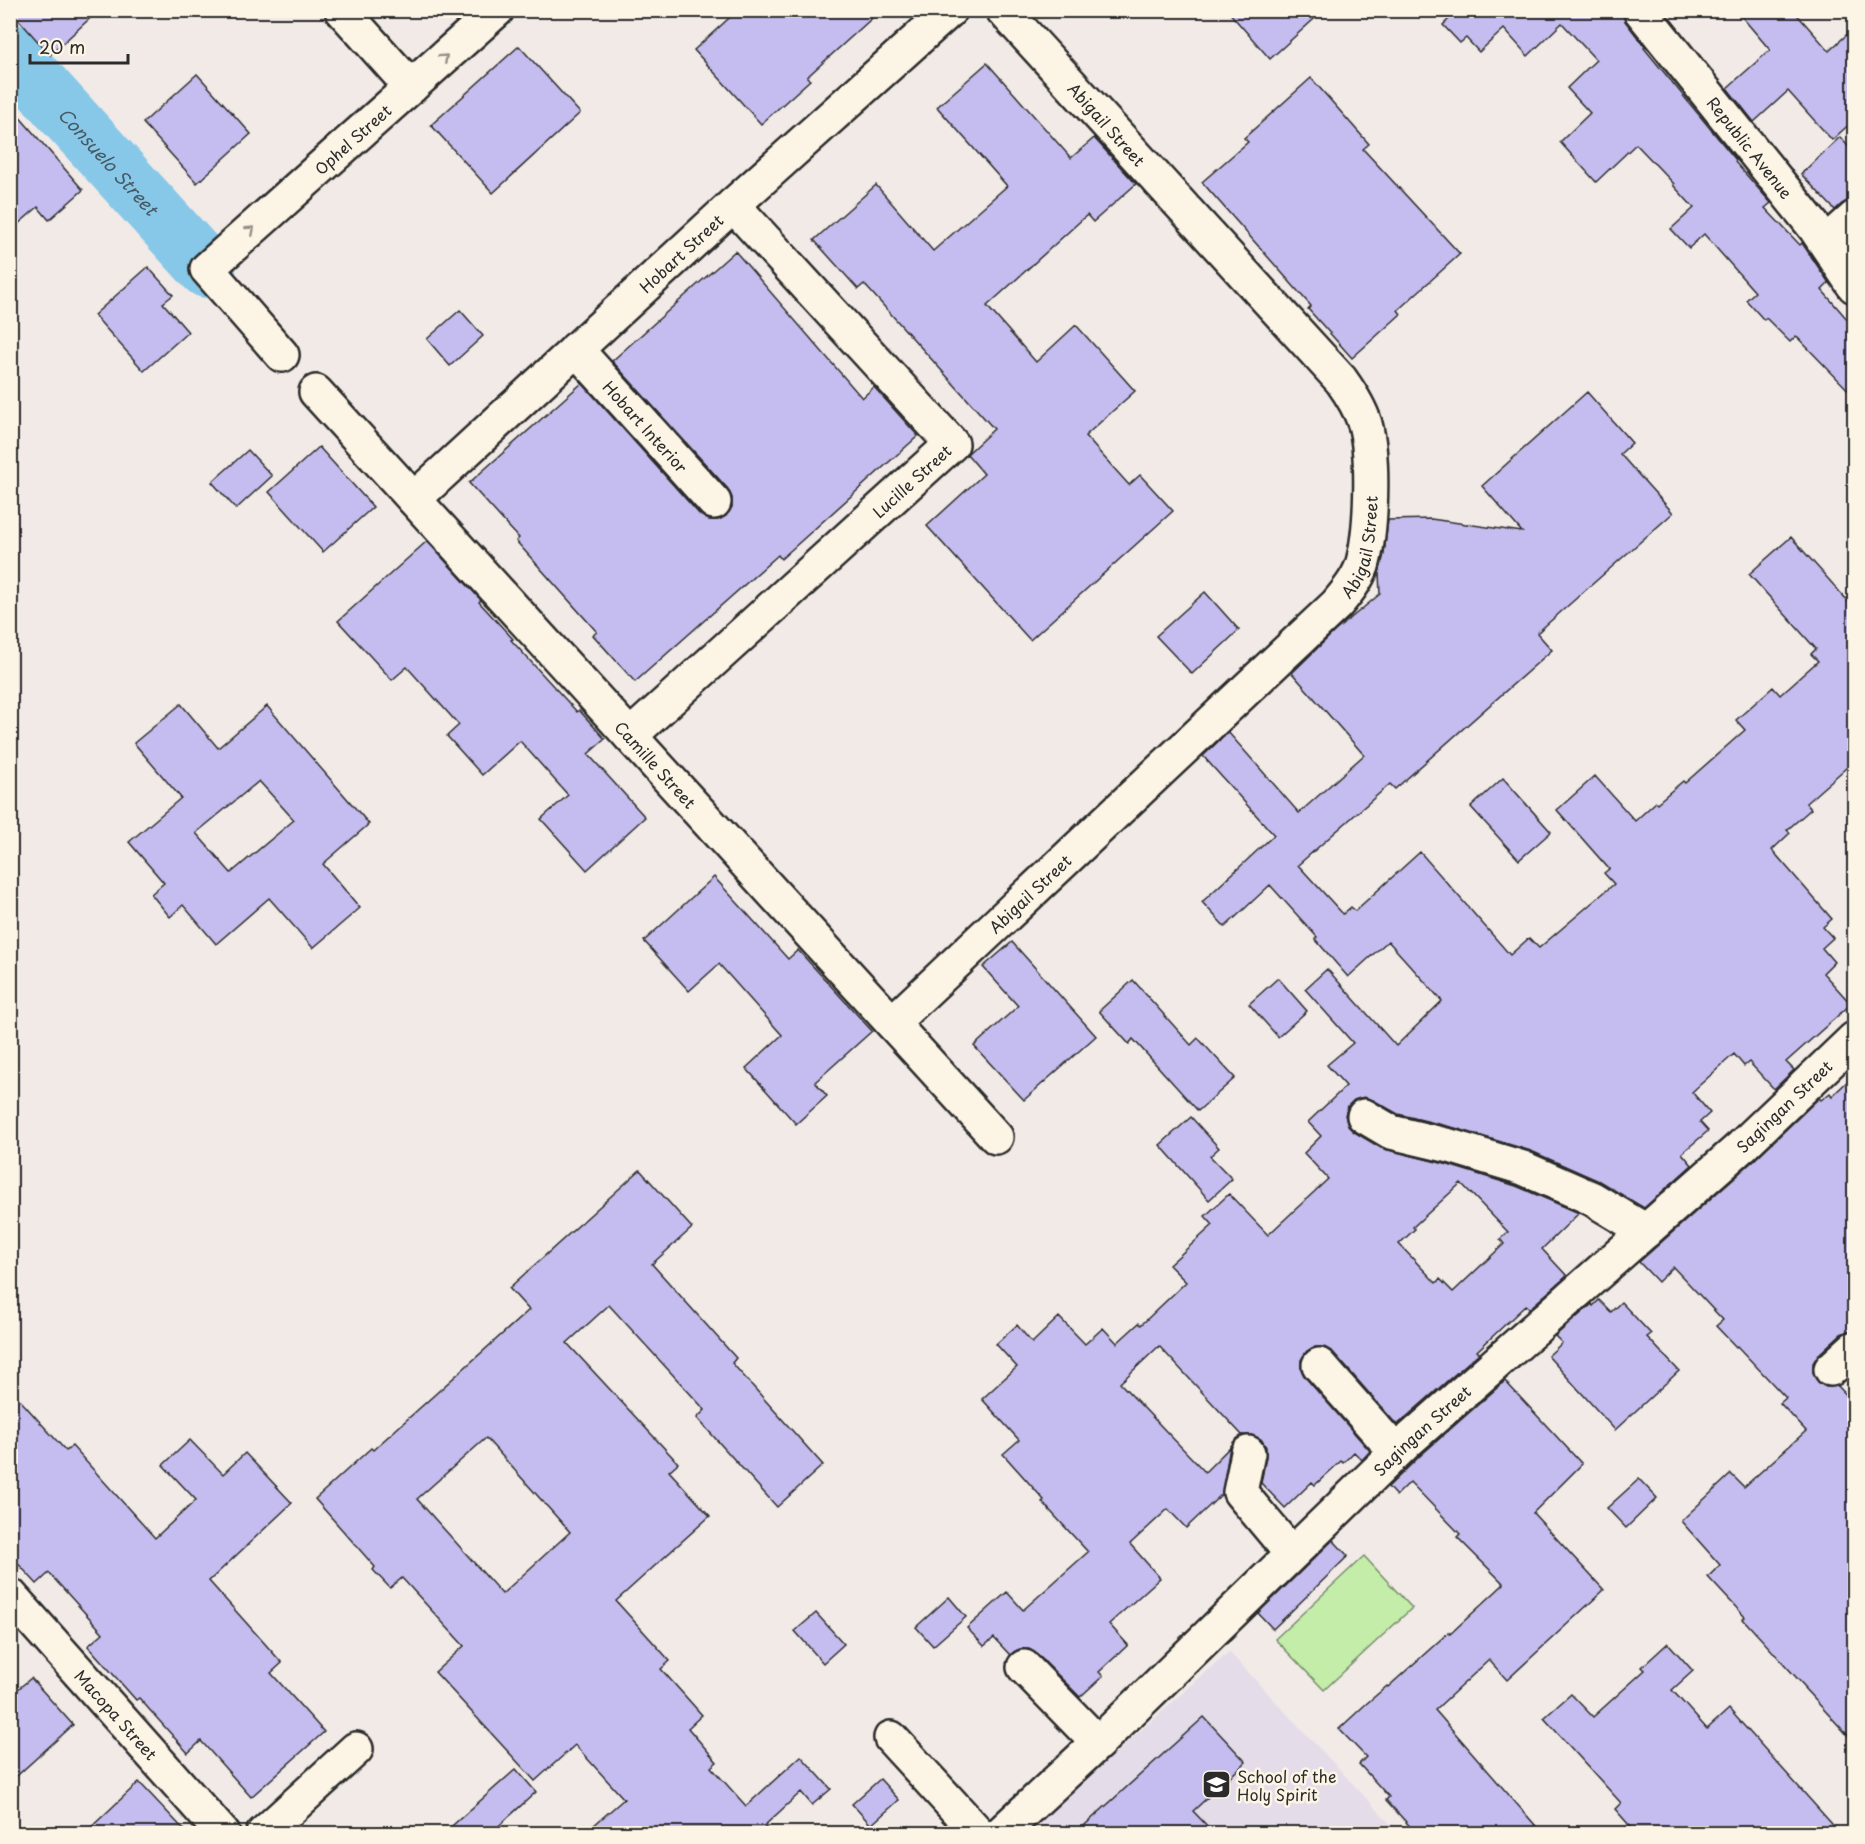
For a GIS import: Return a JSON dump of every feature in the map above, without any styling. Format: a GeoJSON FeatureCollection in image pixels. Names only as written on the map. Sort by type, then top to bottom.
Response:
{"type":"FeatureCollection","features":[{"type":"Feature","properties":{"kind":"street"},"geometry":{"type":"LineString","coordinates":[[342,10],[411,87]]}},
{"type":"Feature","properties":{"kind":"street","name":"Ophel Street"},"geometry":{"type":"LineString","coordinates":[[282,355],[207,269],[497,10]]}},
{"type":"Feature","properties":{"kind":"street","name":"Hobart Street"},"geometry":{"type":"LineString","coordinates":[[414,499],[733,205],[950,10]]}},
{"type":"Feature","properties":{"kind":"street","name":"Abigail Street"},"geometry":{"type":"LineString","coordinates":[[892,1023],[1337,604],[1351,588],[1361,568],[1366,548],[1370,508],[1369,447],[1365,423],[1355,400],[1333,371],[1003,10]]}},
{"type":"Feature","properties":{"kind":"street","name":"Republic Avenue"},"geometry":{"type":"LineString","coordinates":[[1640,10],[1826,243],[1854,286]]}},
{"type":"Feature","properties":{"kind":"street","name":"Lucille Street"},"geometry":{"type":"LineString","coordinates":[[630,736],[952,444],[733,205]]}},
{"type":"Feature","properties":{"kind":"street"},"geometry":{"type":"LineString","coordinates":[[1826,243],[1854,218]]}},
{"type":"Feature","properties":{"kind":"street","name":"Hobart Interior"},"geometry":{"type":"LineString","coordinates":[[576,349],[714,502]]}},
{"type":"Feature","properties":{"kind":"street","name":"Camille Street"},"geometry":{"type":"LineString","coordinates":[[316,392],[996,1137]]}},
{"type":"Feature","properties":{"kind":"street","name":"Sagingan Street"},"geometry":{"type":"LineString","coordinates":[[1000,1833],[1098,1743],[1396,1452],[1742,1146],[1854,1039]]}},
{"type":"Feature","properties":{"kind":"street"},"geometry":{"type":"LineString","coordinates":[[1364,1116],[1391,1132],[1450,1146],[1523,1168],[1591,1198],[1646,1231]]}},
{"type":"Feature","properties":{"kind":"street"},"geometry":{"type":"LineString","coordinates":[[1320,1365],[1396,1452]]}},
{"type":"Feature","properties":{"kind":"street"},"geometry":{"type":"LineString","coordinates":[[1248,1453],[1240,1492],[1291,1553]]}},
{"type":"Feature","properties":{"kind":"street","name":"Macopa Street"},"geometry":{"type":"LineString","coordinates":[[15,1611],[223,1833]]}},
{"type":"Feature","properties":{"kind":"street"},"geometry":{"type":"LineString","coordinates":[[1024,1667],[1098,1743]]}},
{"type":"Feature","properties":{"kind":"street"},"geometry":{"type":"LineString","coordinates":[[891,1738],[979,1833]]}},
{"type":"Feature","properties":{"kind":"street"},"geometry":{"type":"LineString","coordinates":[[263,1833],[356,1749]]}},
{"type":"Feature","properties":{"kind":"shaded area","name":"School of the Holy Spirit"},"geometry":{"type":"Polygon","coordinates":[[[1229,1652],[1399,1833],[1024,1834],[1229,1652]]]}},
{"type":"Feature","properties":{"kind":"green space"},"geometry":{"type":"Polygon","coordinates":[[[1364,1556],[1412,1608],[1324,1690],[1275,1639],[1364,1556]]]}},
{"type":"Feature","properties":{"kind":"building"},"geometry":{"type":"Polygon","coordinates":[[[10,10],[99,10],[50,55],[10,10]]]}},
{"type":"Feature","properties":{"kind":"building"},"geometry":{"type":"Polygon","coordinates":[[[738,10],[881,10],[807,77],[810,80],[761,124],[694,50],[738,10]]]}},
{"type":"Feature","properties":{"kind":"building"},"geometry":{"type":"Polygon","coordinates":[[[1227,10],[1324,10],[1270,59],[1227,10]]]}},
{"type":"Feature","properties":{"kind":"building"},"geometry":{"type":"Polygon","coordinates":[[[1442,10],[1622,10],[1625,21],[1644,48],[1736,160],[1735,162],[1771,203],[1765,208],[1800,245],[1802,243],[1829,283],[1822,290],[1854,327],[1854,396],[1796,336],[1790,342],[1766,318],[1764,320],[1746,300],[1755,292],[1704,234],[1689,248],[1671,229],[1694,208],[1636,144],[1596,182],[1560,142],[1590,113],[1567,88],[1596,60],[1562,23],[1528,56],[1504,29],[1479,52],[1466,38],[1460,43],[1443,25],[1449,19],[1442,10]]]}},
{"type":"Feature","properties":{"kind":"building"},"geometry":{"type":"Polygon","coordinates":[[[1736,10],[1793,10],[1829,51],[1854,28],[1854,120],[1832,140],[1788,91],[1754,122],[1727,88],[1770,50],[1736,10]]]}},
{"type":"Feature","properties":{"kind":"building"},"geometry":{"type":"Polygon","coordinates":[[[519,46],[580,113],[493,193],[431,125],[519,46]]]}},
{"type":"Feature","properties":{"kind":"building"},"geometry":{"type":"Polygon","coordinates":[[[987,63],[1071,158],[1094,138],[1136,184],[1093,222],[1087,215],[987,306],[1036,362],[1076,325],[1135,391],[1085,436],[1129,485],[1140,475],[1173,511],[1030,640],[927,526],[984,474],[967,454],[994,429],[864,284],[858,289],[814,240],[876,185],[933,251],[1007,186],[937,107],[987,63]]]}},
{"type":"Feature","properties":{"kind":"building"},"geometry":{"type":"Polygon","coordinates":[[[197,74],[251,134],[197,183],[143,123],[197,74]]]}},
{"type":"Feature","properties":{"kind":"building"},"geometry":{"type":"Polygon","coordinates":[[[1311,78],[1369,144],[1363,149],[1460,254],[1398,310],[1401,314],[1352,358],[1308,309],[1311,306],[1202,182],[1248,142],[1244,138],[1311,78]]]}},
{"type":"Feature","properties":{"kind":"building"},"geometry":{"type":"Polygon","coordinates":[[[10,106],[83,190],[49,220],[38,207],[10,231],[10,106]]]}},
{"type":"Feature","properties":{"kind":"building"},"geometry":{"type":"Polygon","coordinates":[[[1840,137],[1854,153],[1854,200],[1842,204],[1835,210],[1801,174],[1840,137]]]}},
{"type":"Feature","properties":{"kind":"building"},"geometry":{"type":"Polygon","coordinates":[[[735,251],[862,398],[874,387],[918,436],[781,559],[778,555],[635,682],[593,635],[597,632],[516,541],[519,538],[469,483],[582,383],[700,515],[709,520],[718,520],[726,516],[732,507],[732,498],[728,489],[612,361],[735,251]]]}},
{"type":"Feature","properties":{"kind":"building"},"geometry":{"type":"Polygon","coordinates":[[[148,267],[173,295],[163,303],[188,332],[144,371],[94,315],[148,267]]]}},
{"type":"Feature","properties":{"kind":"building"},"geometry":{"type":"Polygon","coordinates":[[[460,310],[483,336],[450,366],[427,339],[460,310]]]}},
{"type":"Feature","properties":{"kind":"building"},"geometry":{"type":"Polygon","coordinates":[[[1587,392],[1632,443],[1620,454],[1673,513],[1537,633],[1552,650],[1395,789],[1390,784],[1298,865],[1343,914],[1351,907],[1355,911],[1420,852],[1510,955],[1529,938],[1539,948],[1614,884],[1604,873],[1609,869],[1557,810],[1595,776],[1635,821],[1683,781],[1685,783],[1745,730],[1736,720],[1773,687],[1780,695],[1818,661],[1811,654],[1816,649],[1749,574],[1791,537],[1854,608],[1854,761],[1806,803],[1811,809],[1787,830],[1790,833],[1772,850],[1832,919],[1823,927],[1833,938],[1822,948],[1834,962],[1823,973],[1851,1004],[1786,1062],[1794,1070],[1774,1089],[1749,1062],[1744,1066],[1734,1054],[1692,1092],[1710,1113],[1700,1122],[1708,1131],[1682,1153],[1692,1165],[1644,1208],[1599,1181],[1531,1151],[1398,1114],[1364,1097],[1354,1100],[1348,1106],[1345,1115],[1348,1126],[1381,1148],[1445,1164],[1516,1186],[1579,1213],[1542,1249],[1567,1276],[1529,1309],[1526,1305],[1477,1351],[1479,1353],[1397,1425],[1333,1352],[1324,1347],[1316,1347],[1307,1351],[1301,1360],[1301,1369],[1305,1377],[1370,1451],[1362,1460],[1354,1452],[1315,1485],[1312,1482],[1285,1508],[1261,1483],[1266,1447],[1261,1439],[1252,1435],[1242,1435],[1159,1346],[1120,1383],[1205,1472],[1230,1447],[1222,1494],[1186,1528],[1168,1509],[1130,1544],[1160,1578],[1109,1624],[1128,1645],[1099,1672],[1103,1676],[1080,1697],[1037,1654],[1029,1649],[1020,1649],[1010,1655],[994,1638],[984,1646],[967,1628],[1007,1592],[1023,1610],[1088,1552],[1042,1502],[1044,1500],[1003,1454],[1019,1440],[982,1399],[1017,1367],[996,1344],[1017,1325],[1032,1343],[1059,1317],[1085,1344],[1103,1328],[1117,1343],[1139,1323],[1141,1325],[1186,1282],[1169,1265],[1213,1225],[1205,1216],[1229,1194],[1268,1235],[1328,1179],[1304,1153],[1321,1136],[1308,1122],[1346,1086],[1327,1065],[1353,1043],[1305,989],[1327,969],[1396,1046],[1442,1001],[1388,941],[1348,977],[1315,939],[1317,937],[1270,885],[1225,927],[1202,902],[1274,835],[1203,756],[1228,732],[1299,813],[1364,755],[1292,673],[1335,631],[1380,594],[1379,573],[1388,520],[1431,519],[1522,532],[1482,486],[1587,392]],[[1461,1183],[1413,1227],[1415,1229],[1399,1244],[1436,1283],[1440,1279],[1453,1292],[1504,1244],[1500,1239],[1508,1232],[1461,1183]]]}},
{"type":"Feature","properties":{"kind":"building"},"geometry":{"type":"Polygon","coordinates":[[[319,447],[373,507],[323,552],[269,492],[319,447]]]}},
{"type":"Feature","properties":{"kind":"building"},"geometry":{"type":"Polygon","coordinates":[[[248,450],[272,476],[236,509],[212,482],[248,450]]]}},
{"type":"Feature","properties":{"kind":"building"},"geometry":{"type":"Polygon","coordinates":[[[427,541],[481,600],[479,602],[513,639],[511,640],[605,739],[588,754],[645,817],[587,870],[541,819],[568,795],[520,741],[482,775],[447,736],[459,725],[407,667],[392,680],[338,621],[427,541]]]}},
{"type":"Feature","properties":{"kind":"building"},"geometry":{"type":"Polygon","coordinates":[[[1205,592],[1239,630],[1192,674],[1156,636],[1205,592]]]}},
{"type":"Feature","properties":{"kind":"building"},"geometry":{"type":"Polygon","coordinates":[[[181,704],[218,748],[267,706],[369,824],[323,864],[360,908],[313,948],[269,898],[216,944],[183,905],[170,917],[151,894],[164,883],[129,842],[181,798],[134,743],[181,704]],[[259,781],[196,833],[231,873],[294,820],[259,781]]]}},
{"type":"Feature","properties":{"kind":"building"},"geometry":{"type":"Polygon","coordinates":[[[1503,778],[1551,832],[1519,860],[1471,807],[1503,778]]]}},
{"type":"Feature","properties":{"kind":"building"},"geometry":{"type":"Polygon","coordinates":[[[714,877],[788,959],[798,950],[872,1031],[815,1082],[827,1096],[796,1124],[746,1068],[782,1035],[719,964],[689,991],[644,941],[714,877]]]}},
{"type":"Feature","properties":{"kind":"building"},"geometry":{"type":"Polygon","coordinates":[[[1012,942],[1096,1036],[1024,1100],[974,1046],[1018,1006],[983,967],[1012,942]]]}},
{"type":"Feature","properties":{"kind":"building"},"geometry":{"type":"Polygon","coordinates":[[[1278,978],[1307,1011],[1278,1037],[1249,1004],[1278,978]]]}},
{"type":"Feature","properties":{"kind":"building"},"geometry":{"type":"Polygon","coordinates":[[[1133,980],[1191,1045],[1198,1038],[1235,1078],[1198,1111],[1133,1039],[1129,1044],[1099,1011],[1133,980]]]}},
{"type":"Feature","properties":{"kind":"building"},"geometry":{"type":"Polygon","coordinates":[[[1854,1075],[1854,1329],[1841,1334],[1818,1355],[1813,1363],[1813,1372],[1818,1382],[1826,1387],[1838,1386],[1854,1403],[1854,1742],[1708,1577],[1720,1565],[1681,1521],[1731,1474],[1744,1487],[1806,1431],[1780,1403],[1786,1398],[1716,1326],[1723,1320],[1673,1267],[1658,1282],[1639,1262],[1754,1160],[1819,1098],[1821,1100],[1830,1093],[1832,1096],[1854,1075]]]}},
{"type":"Feature","properties":{"kind":"building"},"geometry":{"type":"Polygon","coordinates":[[[1191,1117],[1219,1148],[1210,1156],[1232,1179],[1209,1200],[1160,1145],[1191,1117]]]}},
{"type":"Feature","properties":{"kind":"building"},"geometry":{"type":"Polygon","coordinates":[[[640,1170],[692,1228],[652,1264],[736,1358],[732,1363],[823,1465],[777,1507],[697,1418],[705,1410],[609,1305],[567,1343],[678,1463],[669,1471],[710,1516],[616,1601],[670,1661],[661,1669],[702,1715],[688,1728],[717,1762],[711,1767],[746,1806],[801,1756],[831,1789],[812,1805],[801,1792],[764,1826],[771,1833],[585,1833],[624,1799],[575,1745],[535,1781],[435,1672],[464,1646],[402,1578],[390,1588],[373,1570],[375,1567],[315,1499],[529,1310],[509,1288],[640,1170]],[[486,1438],[417,1499],[502,1594],[570,1532],[486,1438]]]}},
{"type":"Feature","properties":{"kind":"building"},"geometry":{"type":"Polygon","coordinates":[[[1599,1300],[1611,1312],[1621,1302],[1651,1334],[1647,1337],[1679,1371],[1615,1430],[1548,1356],[1562,1343],[1555,1336],[1599,1300]]]}},
{"type":"Feature","properties":{"kind":"building"},"geometry":{"type":"Polygon","coordinates":[[[1505,1381],[1582,1464],[1533,1513],[1604,1590],[1507,1680],[1489,1660],[1435,1710],[1542,1833],[1416,1833],[1386,1800],[1389,1797],[1359,1764],[1366,1757],[1339,1729],[1449,1632],[1450,1634],[1504,1584],[1457,1537],[1460,1534],[1410,1482],[1396,1496],[1388,1487],[1505,1381]]]}},
{"type":"Feature","properties":{"kind":"building"},"geometry":{"type":"Polygon","coordinates":[[[10,1389],[66,1451],[72,1446],[155,1538],[196,1500],[163,1465],[190,1440],[223,1474],[245,1453],[292,1503],[209,1581],[282,1663],[271,1673],[324,1732],[251,1797],[201,1741],[188,1753],[139,1698],[136,1700],[88,1646],[103,1633],[49,1573],[37,1584],[10,1555],[10,1389]]]}},
{"type":"Feature","properties":{"kind":"building"},"geometry":{"type":"Polygon","coordinates":[[[1639,1479],[1657,1498],[1626,1528],[1607,1508],[1639,1479]]]}},
{"type":"Feature","properties":{"kind":"building"},"geometry":{"type":"Polygon","coordinates":[[[1333,1540],[1348,1556],[1273,1629],[1258,1613],[1333,1540]]]}},
{"type":"Feature","properties":{"kind":"building"},"geometry":{"type":"Polygon","coordinates":[[[949,1597],[966,1617],[933,1646],[916,1627],[949,1597]]]}},
{"type":"Feature","properties":{"kind":"building"},"geometry":{"type":"Polygon","coordinates":[[[816,1613],[844,1644],[823,1663],[795,1631],[816,1613]]]}},
{"type":"Feature","properties":{"kind":"building"},"geometry":{"type":"Polygon","coordinates":[[[1668,1643],[1693,1671],[1672,1690],[1707,1729],[1729,1709],[1840,1833],[1636,1833],[1615,1809],[1621,1803],[1544,1718],[1571,1694],[1593,1717],[1645,1670],[1642,1667],[1668,1643]]]}},
{"type":"Feature","properties":{"kind":"building"},"geometry":{"type":"Polygon","coordinates":[[[31,1678],[73,1725],[10,1782],[10,1696],[31,1678]]]}},
{"type":"Feature","properties":{"kind":"building"},"geometry":{"type":"Polygon","coordinates":[[[1204,1717],[1246,1762],[1193,1811],[1214,1833],[1076,1833],[1204,1717]]]}},
{"type":"Feature","properties":{"kind":"building"},"geometry":{"type":"Polygon","coordinates":[[[516,1769],[536,1792],[491,1833],[444,1833],[516,1769]]]}},
{"type":"Feature","properties":{"kind":"building"},"geometry":{"type":"Polygon","coordinates":[[[880,1779],[899,1800],[871,1825],[852,1804],[880,1779]]]}},
{"type":"Feature","properties":{"kind":"building"},"geometry":{"type":"Polygon","coordinates":[[[139,1782],[187,1833],[85,1833],[139,1782]]]}},
{"type":"Feature","properties":{"kind":"waterway","name":"Consuelo Street"},"geometry":{"type":"LineString","coordinates":[[10,52],[207,269]]}},
{"type":"Feature","properties":{"kind":"place","name":"School of the Holy Spirit"},"geometry":{"type":"Point","coordinates":[1216,1785]}}]}
